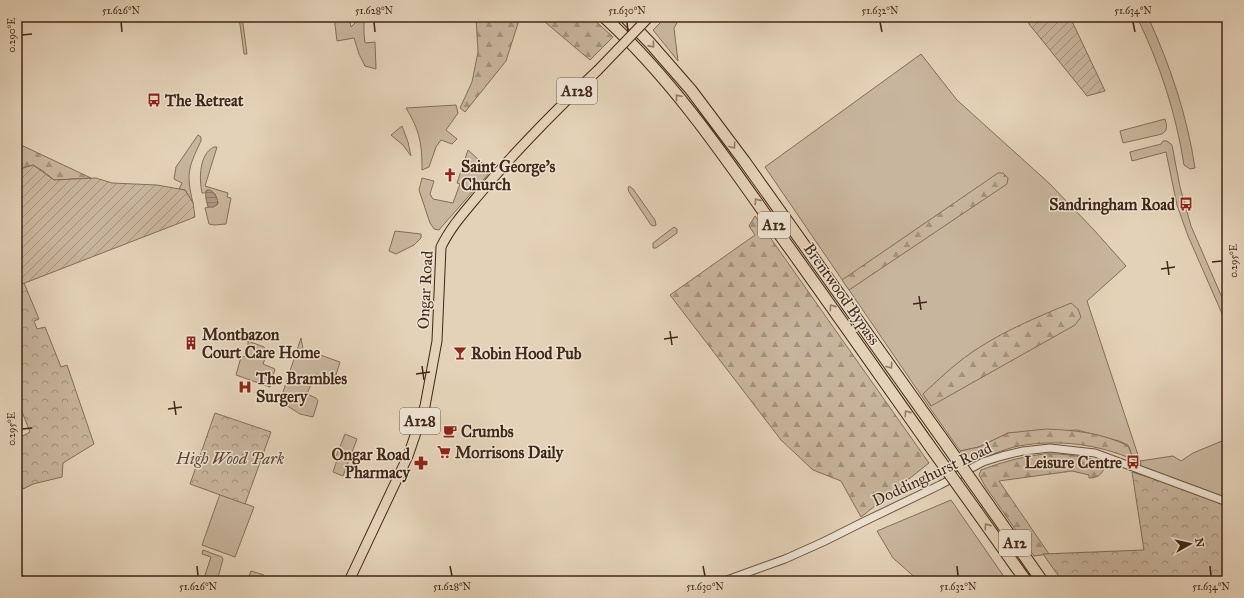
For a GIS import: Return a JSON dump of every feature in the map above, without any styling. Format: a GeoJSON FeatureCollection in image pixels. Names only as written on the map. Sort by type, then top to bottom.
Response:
{"type":"FeatureCollection","features":[{"type":"Feature","properties":{"kind":"highway","name":"Brentwood Bypass"},"geometry":{"type":"LineString","coordinates":[[604,17],[629,40],[649,62],[737,173],[1026,581]]}},
{"type":"Feature","properties":{"kind":"highway","name":"Brentwood Bypass"},"geometry":{"type":"LineString","coordinates":[[625,17],[691,90],[745,162],[1042,581]]}},
{"type":"Feature","properties":{"kind":"main road","name":"Ongar Road"},"geometry":{"type":"LineString","coordinates":[[350,581],[408,456],[425,406],[437,341],[441,247],[444,239],[460,217],[500,170],[650,17]]}},
{"type":"Feature","properties":{"kind":"street","name":"Doddinghurst Road"},"geometry":{"type":"LineString","coordinates":[[724,581],[785,559],[823,542],[940,485],[983,462],[1023,451],[1050,448],[1095,452],[1227,502]]}},
{"type":"Feature","properties":{"kind":"green space"},"geometry":{"type":"Polygon","coordinates":[[[239,17],[242,17],[247,54],[244,54],[239,17]]]}},
{"type":"Feature","properties":{"kind":"green space"},"geometry":{"type":"Polygon","coordinates":[[[334,17],[349,17],[351,27],[361,17],[364,17],[365,43],[375,42],[376,69],[365,66],[354,38],[337,41],[334,17]]]}},
{"type":"Feature","properties":{"kind":"green space"},"geometry":{"type":"Polygon","coordinates":[[[476,17],[520,17],[506,61],[465,112],[460,108],[472,82],[478,52],[476,17]]]}},
{"type":"Feature","properties":{"kind":"green space"},"geometry":{"type":"Polygon","coordinates":[[[539,17],[591,17],[613,37],[590,60],[539,17]]]}},
{"type":"Feature","properties":{"kind":"green space"},"geometry":{"type":"Polygon","coordinates":[[[666,17],[682,17],[674,28],[678,61],[653,30],[666,17]]]}},
{"type":"Feature","properties":{"kind":"green space"},"geometry":{"type":"Polygon","coordinates":[[[1034,17],[1070,17],[1105,91],[1087,96],[1029,24],[1029,19],[1034,17]]]}},
{"type":"Feature","properties":{"kind":"green space"},"geometry":{"type":"Polygon","coordinates":[[[1137,17],[1148,17],[1164,53],[1177,91],[1192,148],[1195,168],[1190,169],[1184,165],[1172,108],[1160,71],[1137,17]]]}},
{"type":"Feature","properties":{"kind":"green space"},"geometry":{"type":"Polygon","coordinates":[[[921,54],[957,100],[1050,184],[1126,266],[1087,301],[1140,461],[1173,456],[1181,461],[1193,453],[1222,441],[1227,467],[1227,501],[1140,470],[1141,462],[1134,460],[1128,445],[1119,441],[1077,430],[1008,433],[979,447],[960,451],[925,401],[765,167],[921,54]]]}},
{"type":"Feature","properties":{"kind":"green space"},"geometry":{"type":"Polygon","coordinates":[[[456,105],[458,113],[446,130],[457,139],[452,144],[441,140],[436,147],[429,167],[422,170],[419,138],[406,108],[456,105]]]}},
{"type":"Feature","properties":{"kind":"green space"},"geometry":{"type":"Polygon","coordinates":[[[1165,119],[1166,128],[1162,134],[1123,143],[1120,131],[1165,119]]]}},
{"type":"Feature","properties":{"kind":"green space"},"geometry":{"type":"Polygon","coordinates":[[[402,126],[411,156],[403,145],[391,135],[402,126]]]}},
{"type":"Feature","properties":{"kind":"green space"},"geometry":{"type":"Polygon","coordinates":[[[198,135],[201,137],[201,141],[193,158],[189,178],[193,203],[185,190],[179,189],[182,183],[174,179],[176,167],[198,135]]]}},
{"type":"Feature","properties":{"kind":"green space"},"geometry":{"type":"Polygon","coordinates":[[[1163,141],[1167,141],[1172,145],[1180,187],[1191,226],[1227,309],[1227,325],[1188,236],[1177,205],[1166,152],[1132,161],[1130,152],[1161,144],[1163,141]]]}},
{"type":"Feature","properties":{"kind":"green space"},"geometry":{"type":"Polygon","coordinates":[[[17,142],[91,178],[54,180],[33,165],[17,170],[17,142]]]}},
{"type":"Feature","properties":{"kind":"green space"},"geometry":{"type":"Polygon","coordinates":[[[214,147],[217,147],[205,186],[228,193],[227,197],[231,198],[226,224],[214,225],[209,224],[205,208],[217,205],[218,203],[215,194],[207,190],[205,193],[202,193],[200,181],[201,167],[205,155],[214,147]]]}},
{"type":"Feature","properties":{"kind":"green space"},"geometry":{"type":"Polygon","coordinates":[[[468,150],[491,171],[439,230],[434,229],[430,223],[419,190],[422,178],[434,181],[430,194],[433,199],[453,203],[460,184],[457,183],[468,150]]]}},
{"type":"Feature","properties":{"kind":"green space"},"geometry":{"type":"Polygon","coordinates":[[[33,165],[54,180],[96,178],[112,183],[157,185],[185,190],[193,203],[195,217],[17,286],[17,170],[33,165]]]}},
{"type":"Feature","properties":{"kind":"green space"},"geometry":{"type":"Polygon","coordinates":[[[998,173],[1003,173],[1008,178],[1007,184],[849,290],[842,280],[998,173]]]}},
{"type":"Feature","properties":{"kind":"green space"},"geometry":{"type":"Polygon","coordinates":[[[629,186],[633,189],[655,220],[656,225],[651,225],[629,192],[629,186]]]}},
{"type":"Feature","properties":{"kind":"green space"},"geometry":{"type":"Polygon","coordinates":[[[755,216],[929,463],[861,517],[841,481],[813,470],[781,440],[670,295],[755,235],[749,226],[755,216]]]}},
{"type":"Feature","properties":{"kind":"green space"},"geometry":{"type":"Polygon","coordinates":[[[674,227],[677,229],[677,233],[656,248],[653,248],[653,243],[674,227]]]}},
{"type":"Feature","properties":{"kind":"green space"},"geometry":{"type":"Polygon","coordinates":[[[395,231],[421,234],[421,238],[414,245],[396,254],[389,251],[395,231]]]}},
{"type":"Feature","properties":{"kind":"green space"},"geometry":{"type":"Polygon","coordinates":[[[24,283],[39,319],[34,321],[37,329],[45,327],[61,367],[67,365],[94,444],[63,463],[62,477],[33,484],[23,489],[17,475],[17,439],[30,432],[17,399],[17,286],[24,283]]]}},
{"type":"Feature","properties":{"kind":"green space"},"geometry":{"type":"Polygon","coordinates":[[[1071,303],[1078,309],[1081,317],[1075,325],[931,406],[923,394],[965,357],[1002,334],[1071,303]]]}},
{"type":"Feature","properties":{"kind":"green space"},"geometry":{"type":"Polygon","coordinates":[[[301,338],[303,349],[340,362],[336,375],[327,378],[317,374],[315,375],[307,394],[316,398],[318,401],[313,417],[300,414],[289,407],[279,404],[301,338]]]}},
{"type":"Feature","properties":{"kind":"green space"},"geometry":{"type":"Polygon","coordinates":[[[248,341],[264,347],[267,353],[263,364],[275,369],[270,387],[236,375],[241,357],[248,356],[248,341]]]}},
{"type":"Feature","properties":{"kind":"green space","name":"High Wood Park"},"geometry":{"type":"Polygon","coordinates":[[[215,413],[271,432],[245,504],[190,484],[215,413]]]}},
{"type":"Feature","properties":{"kind":"green space"},"geometry":{"type":"Polygon","coordinates":[[[1046,429],[1078,431],[1109,438],[1128,446],[1134,460],[1107,450],[1078,444],[1063,443],[1033,444],[1013,447],[970,463],[960,451],[979,447],[1008,433],[1046,429]]]}},
{"type":"Feature","properties":{"kind":"green space"},"geometry":{"type":"Polygon","coordinates":[[[345,434],[357,439],[343,476],[333,472],[337,460],[335,459],[345,434]]]}},
{"type":"Feature","properties":{"kind":"green space"},"geometry":{"type":"Polygon","coordinates":[[[1044,454],[1076,456],[1107,463],[1101,474],[1093,478],[1089,478],[1089,475],[1072,471],[999,481],[1049,554],[1034,556],[985,486],[979,475],[981,470],[996,465],[1019,458],[1044,454]]]}},
{"type":"Feature","properties":{"kind":"green space"},"geometry":{"type":"Polygon","coordinates":[[[1132,472],[1227,502],[1227,581],[1062,581],[1043,554],[1144,550],[1132,472]]]}},
{"type":"Feature","properties":{"kind":"green space"},"geometry":{"type":"Polygon","coordinates":[[[220,494],[254,507],[235,557],[202,545],[220,494]]]}},
{"type":"Feature","properties":{"kind":"green space"},"geometry":{"type":"Polygon","coordinates":[[[951,500],[1007,581],[919,581],[893,558],[877,531],[951,500]]]}},
{"type":"Feature","properties":{"kind":"green space"},"geometry":{"type":"Polygon","coordinates":[[[203,550],[222,557],[223,559],[217,581],[203,581],[211,557],[202,554],[203,550]]]}},
{"type":"Feature","properties":{"kind":"green space"},"geometry":{"type":"Polygon","coordinates":[[[251,571],[264,575],[262,581],[247,581],[251,571]]]}},
{"type":"Feature","properties":{"kind":"shaded area"},"geometry":{"type":"Polygon","coordinates":[[[207,190],[212,191],[216,197],[218,203],[214,207],[208,207],[206,196],[207,190]]]}},
{"type":"Feature","properties":{"kind":"place","name":"The Retreat"},"geometry":{"type":"Point","coordinates":[154,100]}},
{"type":"Feature","properties":{"kind":"place","name":"Saint George's Church"},"geometry":{"type":"Point","coordinates":[450,175]}},
{"type":"Feature","properties":{"kind":"place","name":"Sandringham Road"},"geometry":{"type":"Point","coordinates":[1186,204]}},
{"type":"Feature","properties":{"kind":"place","name":"Montbazon Court Care Home"},"geometry":{"type":"Point","coordinates":[191,343]}},
{"type":"Feature","properties":{"kind":"place","name":"Robin Hood Pub"},"geometry":{"type":"Point","coordinates":[460,353]}},
{"type":"Feature","properties":{"kind":"place","name":"The Brambles Surgery"},"geometry":{"type":"Point","coordinates":[245,387]}},
{"type":"Feature","properties":{"kind":"place","name":"Crumbs"},"geometry":{"type":"Point","coordinates":[450,431]}},
{"type":"Feature","properties":{"kind":"place","name":"Morrisons Daily"},"geometry":{"type":"Point","coordinates":[444,452]}},
{"type":"Feature","properties":{"kind":"place","name":"Leisure Centre"},"geometry":{"type":"Point","coordinates":[1133,462]}},
{"type":"Feature","properties":{"kind":"place","name":"Ongar Road Pharmacy"},"geometry":{"type":"Point","coordinates":[421,463]}}]}
